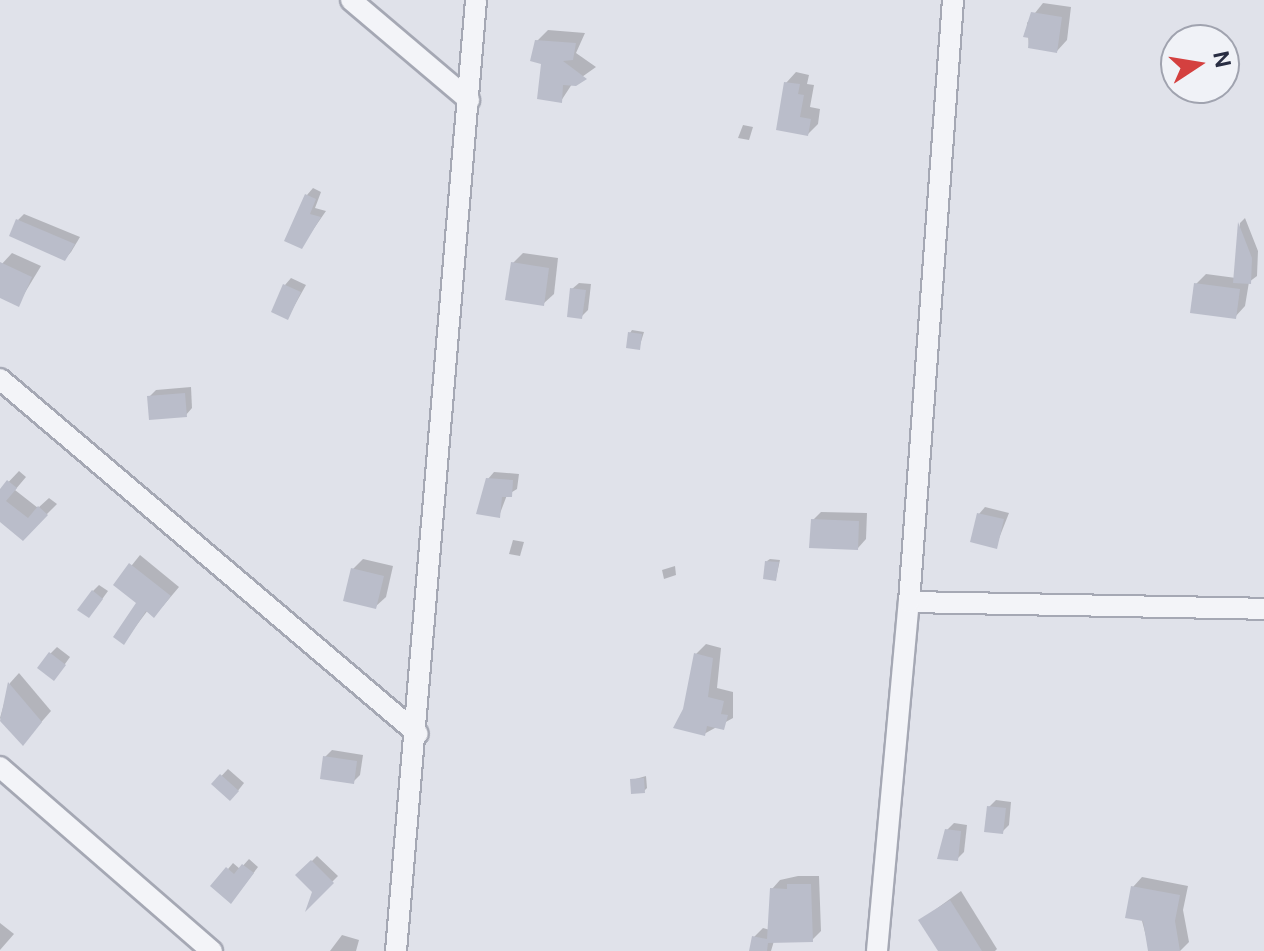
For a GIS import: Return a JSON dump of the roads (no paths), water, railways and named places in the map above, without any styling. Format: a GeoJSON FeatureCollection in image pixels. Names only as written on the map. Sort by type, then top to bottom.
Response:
{"type":"FeatureCollection","features":[{"type":"Feature","properties":{"kind":"street"},"geometry":{"type":"LineString","coordinates":[[351,0],[469,100]]}},
{"type":"Feature","properties":{"kind":"street"},"geometry":{"type":"LineString","coordinates":[[396,951],[418,734],[476,0]]}},
{"type":"Feature","properties":{"kind":"street"},"geometry":{"type":"LineString","coordinates":[[877,951],[909,602],[953,0]]}},
{"type":"Feature","properties":{"kind":"street"},"geometry":{"type":"LineString","coordinates":[[0,379],[418,734]]}},
{"type":"Feature","properties":{"kind":"street"},"geometry":{"type":"LineString","coordinates":[[909,602],[1264,609]]}},
{"type":"Feature","properties":{"kind":"street"},"geometry":{"type":"LineString","coordinates":[[0,767],[212,951]]}}]}
